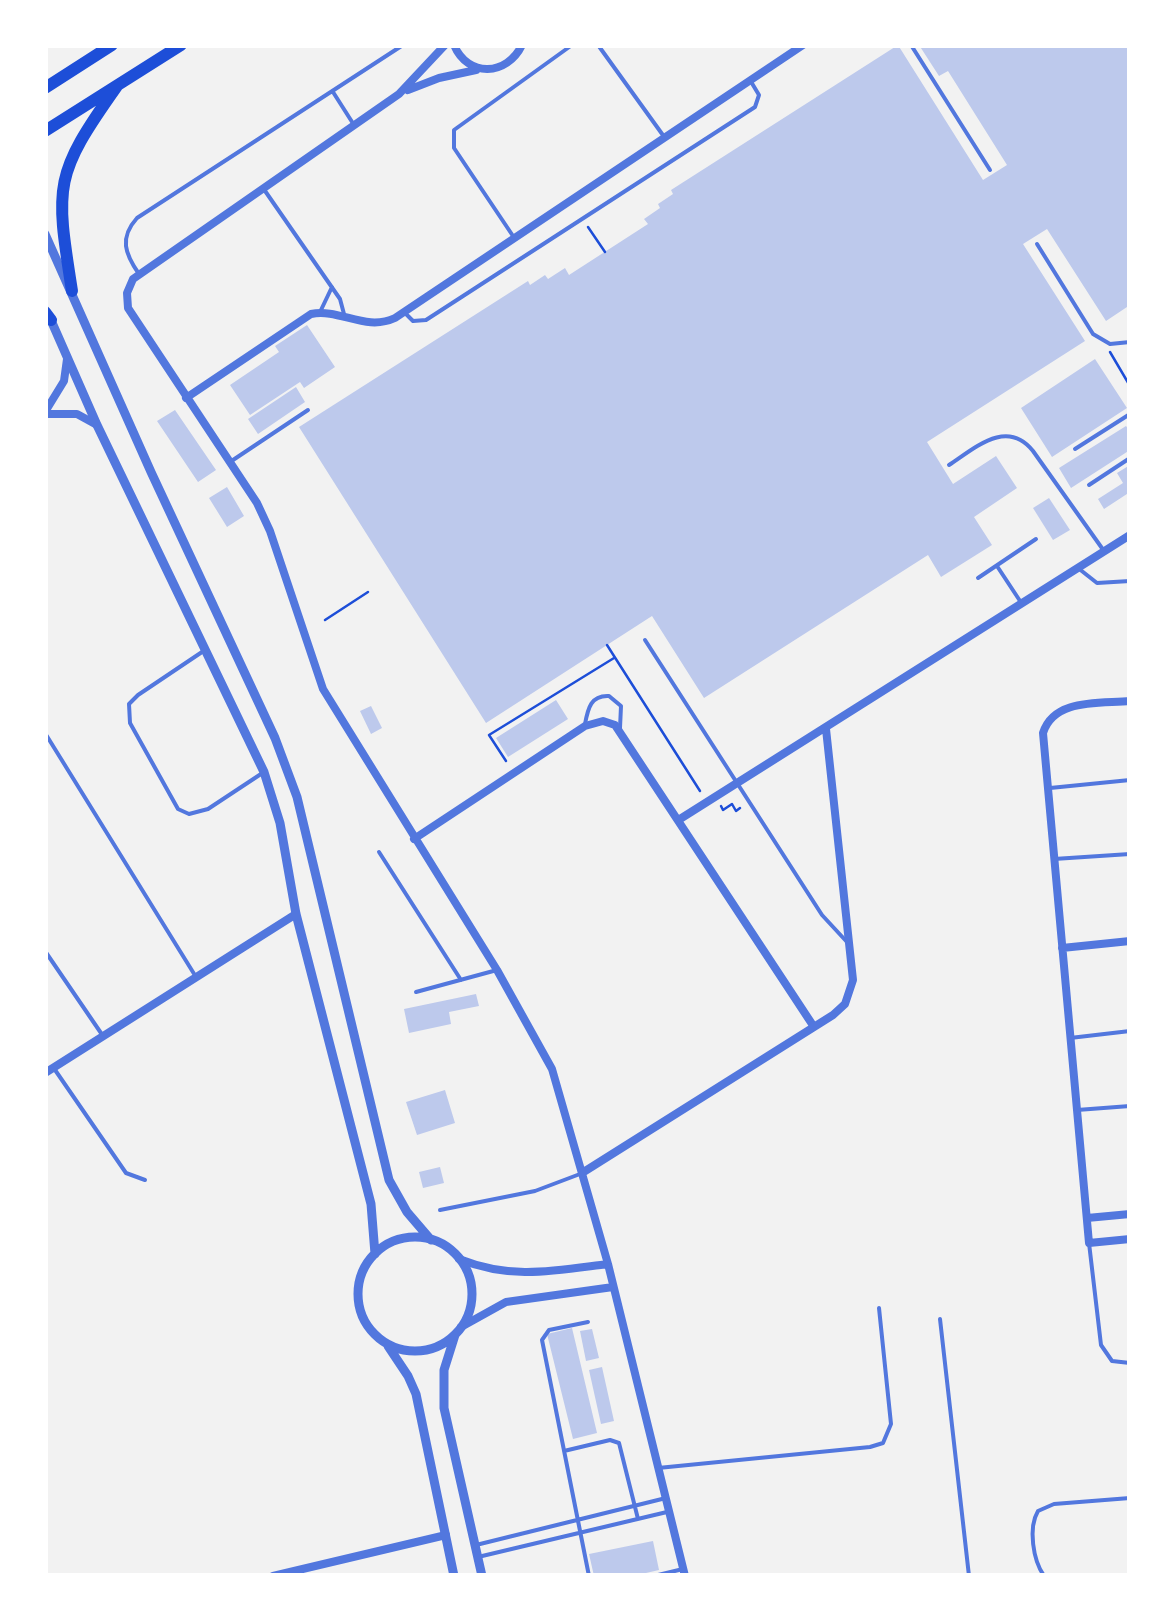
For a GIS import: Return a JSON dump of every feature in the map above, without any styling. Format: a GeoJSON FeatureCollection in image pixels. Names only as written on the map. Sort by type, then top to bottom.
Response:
{"type":"FeatureCollection","features":[{"type":"Feature","properties":{"kind":"highway"},"geometry":{"type":"LineString","coordinates":[[45,88],[112,45]]}},
{"type":"Feature","properties":{"kind":"highway"},"geometry":{"type":"LineString","coordinates":[[45,131],[181,45]]}},
{"type":"Feature","properties":{"kind":"highway"},"geometry":{"type":"LineString","coordinates":[[72,292],[61,218],[63,179],[77,144],[118,86]]}},
{"type":"Feature","properties":{"kind":"street"},"geometry":{"type":"LineString","coordinates":[[399,94],[444,45]]}},
{"type":"Feature","properties":{"kind":"street"},"geometry":{"type":"LineString","coordinates":[[454,45],[464,60],[480,69]]}},
{"type":"Feature","properties":{"kind":"street"},"geometry":{"type":"LineString","coordinates":[[522,45],[518,55],[501,68],[439,78],[399,94],[139,274],[130,286],[128,308],[266,522],[322,689],[547,1056],[608,1264],[684,1572]]}},
{"type":"Feature","properties":{"kind":"street"},"geometry":{"type":"LineString","coordinates":[[186,398],[299,321],[320,312],[377,324],[404,312],[803,45]]}},
{"type":"Feature","properties":{"kind":"street"},"geometry":{"type":"LineString","coordinates":[[45,234],[275,738],[297,797],[390,1180],[407,1212],[431,1240]]}},
{"type":"Feature","properties":{"kind":"street"},"geometry":{"type":"LineString","coordinates":[[47,313],[264,772],[280,824],[296,914],[368,1187],[375,1254]]}},
{"type":"Feature","properties":{"kind":"street"},"geometry":{"type":"LineString","coordinates":[[67,354],[64,381],[45,412],[77,414],[97,425]]}},
{"type":"Feature","properties":{"kind":"street"},"geometry":{"type":"LineString","coordinates":[[680,820],[1130,536]]}},
{"type":"Feature","properties":{"kind":"street"},"geometry":{"type":"LineString","coordinates":[[1130,701],[1070,707],[1052,716],[1043,733],[1089,1242],[1130,1239]]}},
{"type":"Feature","properties":{"kind":"street"},"geometry":{"type":"LineString","coordinates":[[414,838],[585,726],[603,721],[620,728],[814,1027]]}},
{"type":"Feature","properties":{"kind":"street"},"geometry":{"type":"LineString","coordinates":[[582,1173],[840,1010],[850,996],[853,980],[826,729]]}},
{"type":"Feature","properties":{"kind":"street"},"geometry":{"type":"LineString","coordinates":[[49,1070],[296,914]]}},
{"type":"Feature","properties":{"kind":"street"},"geometry":{"type":"LineString","coordinates":[[1062,948],[1130,941]]}},
{"type":"Feature","properties":{"kind":"street"},"geometry":{"type":"LineString","coordinates":[[1086,1218],[1130,1214]]}},
{"type":"Feature","properties":{"kind":"street"},"geometry":{"type":"LineString","coordinates":[[454,1576],[416,1394],[399,1359],[370,1330],[358,1302],[363,1271],[375,1254],[401,1239],[431,1240],[446,1247],[468,1275],[469,1310],[444,1370],[444,1408],[482,1576]]}},
{"type":"Feature","properties":{"kind":"street"},"geometry":{"type":"LineString","coordinates":[[459,1260],[490,1270],[522,1274],[608,1264]]}},
{"type":"Feature","properties":{"kind":"street"},"geometry":{"type":"LineString","coordinates":[[386,1344],[417,1351],[438,1346],[506,1302],[613,1287]]}},
{"type":"Feature","properties":{"kind":"street"},"geometry":{"type":"LineString","coordinates":[[273,1576],[446,1536]]}},
{"type":"Feature","properties":{"kind":"lane"},"geometry":{"type":"LineString","coordinates":[[139,274],[128,260],[124,244],[128,228],[137,218],[403,45]]}},
{"type":"Feature","properties":{"kind":"lane"},"geometry":{"type":"LineString","coordinates":[[514,238],[454,148],[454,130],[572,45]]}},
{"type":"Feature","properties":{"kind":"lane"},"geometry":{"type":"LineString","coordinates":[[598,45],[665,138]]}},
{"type":"Feature","properties":{"kind":"lane"},"geometry":{"type":"LineString","coordinates":[[912,45],[990,170]]}},
{"type":"Feature","properties":{"kind":"lane"},"geometry":{"type":"LineString","coordinates":[[404,312],[413,321],[422,322],[755,107],[759,95],[750,80]]}},
{"type":"Feature","properties":{"kind":"lane"},"geometry":{"type":"LineString","coordinates":[[333,92],[354,125]]}},
{"type":"Feature","properties":{"kind":"lane"},"geometry":{"type":"LineString","coordinates":[[263,188],[342,303],[344,318]]}},
{"type":"Feature","properties":{"kind":"lane"},"geometry":{"type":"LineString","coordinates":[[1036,244],[1089,328],[1104,342],[1130,342]]}},
{"type":"Feature","properties":{"kind":"lane"},"geometry":{"type":"LineString","coordinates":[[320,312],[332,287]]}},
{"type":"Feature","properties":{"kind":"lane"},"geometry":{"type":"LineString","coordinates":[[230,462],[308,410]]}},
{"type":"Feature","properties":{"kind":"lane"},"geometry":{"type":"LineString","coordinates":[[1074,450],[1130,414]]}},
{"type":"Feature","properties":{"kind":"lane"},"geometry":{"type":"LineString","coordinates":[[949,465],[996,436],[1020,439],[1033,450],[1104,552]]}},
{"type":"Feature","properties":{"kind":"lane"},"geometry":{"type":"LineString","coordinates":[[1089,485],[1130,458]]}},
{"type":"Feature","properties":{"kind":"lane"},"geometry":{"type":"LineString","coordinates":[[978,578],[1036,539]]}},
{"type":"Feature","properties":{"kind":"lane"},"geometry":{"type":"LineString","coordinates":[[996,566],[1022,604]]}},
{"type":"Feature","properties":{"kind":"lane"},"geometry":{"type":"LineString","coordinates":[[1078,568],[1097,583],[1130,581]]}},
{"type":"Feature","properties":{"kind":"lane"},"geometry":{"type":"LineString","coordinates":[[645,640],[822,915],[849,944]]}},
{"type":"Feature","properties":{"kind":"lane"},"geometry":{"type":"LineString","coordinates":[[206,650],[138,695],[130,704],[130,723],[178,808],[189,814],[208,808],[264,772]]}},
{"type":"Feature","properties":{"kind":"lane"},"geometry":{"type":"LineString","coordinates":[[585,726],[591,703],[604,696],[614,698],[621,706],[620,728]]}},
{"type":"Feature","properties":{"kind":"lane"},"geometry":{"type":"LineString","coordinates":[[45,733],[196,977]]}},
{"type":"Feature","properties":{"kind":"lane"},"geometry":{"type":"LineString","coordinates":[[1047,788],[1130,780]]}},
{"type":"Feature","properties":{"kind":"lane"},"geometry":{"type":"LineString","coordinates":[[379,852],[461,980]]}},
{"type":"Feature","properties":{"kind":"lane"},"geometry":{"type":"LineString","coordinates":[[1054,860],[1130,854]]}},
{"type":"Feature","properties":{"kind":"lane"},"geometry":{"type":"LineString","coordinates":[[45,951],[102,1036]]}},
{"type":"Feature","properties":{"kind":"lane"},"geometry":{"type":"LineString","coordinates":[[416,992],[497,970]]}},
{"type":"Feature","properties":{"kind":"lane"},"geometry":{"type":"LineString","coordinates":[[1070,1038],[1130,1031]]}},
{"type":"Feature","properties":{"kind":"lane"},"geometry":{"type":"LineString","coordinates":[[49,1070],[126,1173],[145,1180]]}},
{"type":"Feature","properties":{"kind":"lane"},"geometry":{"type":"LineString","coordinates":[[1077,1110],[1130,1106]]}},
{"type":"Feature","properties":{"kind":"lane"},"geometry":{"type":"LineString","coordinates":[[440,1210],[535,1191],[582,1173]]}},
{"type":"Feature","properties":{"kind":"lane"},"geometry":{"type":"LineString","coordinates":[[1089,1242],[1101,1346],[1112,1360],[1130,1363]]}},
{"type":"Feature","properties":{"kind":"lane"},"geometry":{"type":"LineString","coordinates":[[658,1468],[870,1448],[883,1443],[891,1424],[879,1308]]}},
{"type":"Feature","properties":{"kind":"lane"},"geometry":{"type":"LineString","coordinates":[[940,1320],[969,1576]]}},
{"type":"Feature","properties":{"kind":"lane"},"geometry":{"type":"LineString","coordinates":[[588,1322],[548,1330],[542,1340],[590,1576]]}},
{"type":"Feature","properties":{"kind":"lane"},"geometry":{"type":"LineString","coordinates":[[564,1451],[610,1440],[620,1443],[638,1519]]}},
{"type":"Feature","properties":{"kind":"lane"},"geometry":{"type":"LineString","coordinates":[[474,1546],[666,1498]]}},
{"type":"Feature","properties":{"kind":"lane"},"geometry":{"type":"LineString","coordinates":[[1044,1576],[1038,1565],[1032,1527],[1038,1511],[1054,1504],[1130,1498]]}},
{"type":"Feature","properties":{"kind":"lane"},"geometry":{"type":"LineString","coordinates":[[478,1557],[669,1511]]}},
{"type":"Feature","properties":{"kind":"lane"},"geometry":{"type":"LineString","coordinates":[[654,1576],[684,1572]]}},
{"type":"Feature","properties":{"kind":"path"},"geometry":{"type":"LineString","coordinates":[[1104,342],[1130,386]]}},
{"type":"Feature","properties":{"kind":"path"},"geometry":{"type":"LineString","coordinates":[[325,620],[368,592]]}},
{"type":"Feature","properties":{"kind":"path"},"geometry":{"type":"LineString","coordinates":[[607,645],[700,791],[708,786],[723,810],[732,804],[736,811],[748,803]]}},
{"type":"Feature","properties":{"kind":"path"},"geometry":{"type":"LineString","coordinates":[[514,773],[489,736],[615,657]]}},
{"type":"Feature","properties":{"kind":"building"},"geometry":{"type":"Polygon","coordinates":[[[898,45],[983,180],[1007,165],[948,71],[939,76],[919,45],[1130,45],[1130,305],[1106,321],[1047,229],[1023,244],[1085,341],[927,442],[953,484],[996,456],[1017,488],[974,517],[992,545],[941,577],[928,555],[704,698],[652,616],[486,723],[299,427],[528,281],[530,285],[545,275],[548,279],[565,268],[569,275],[648,224],[644,219],[660,208],[658,204],[673,194],[671,190],[898,45]]]}},
{"type":"Feature","properties":{"kind":"building"},"geometry":{"type":"Polygon","coordinates":[[[307,325],[335,367],[304,388],[300,382],[250,415],[230,385],[279,352],[275,346],[307,325]]]}},
{"type":"Feature","properties":{"kind":"building"},"geometry":{"type":"Polygon","coordinates":[[[1095,359],[1127,408],[1052,457],[1021,408],[1095,359]]]}},
{"type":"Feature","properties":{"kind":"building"},"geometry":{"type":"Polygon","coordinates":[[[296,387],[305,402],[258,434],[248,419],[296,387]]]}},
{"type":"Feature","properties":{"kind":"building"},"geometry":{"type":"Polygon","coordinates":[[[175,410],[216,470],[198,482],[157,421],[175,410]]]}},
{"type":"Feature","properties":{"kind":"building"},"geometry":{"type":"Polygon","coordinates":[[[1126,426],[1130,431],[1130,450],[1071,488],[1059,468],[1126,426]]]}},
{"type":"Feature","properties":{"kind":"building"},"geometry":{"type":"Polygon","coordinates":[[[1130,465],[1130,492],[1104,509],[1098,499],[1123,483],[1117,473],[1130,465]]]}},
{"type":"Feature","properties":{"kind":"building"},"geometry":{"type":"Polygon","coordinates":[[[227,487],[244,516],[227,527],[209,498],[227,487]]]}},
{"type":"Feature","properties":{"kind":"building"},"geometry":{"type":"Polygon","coordinates":[[[1049,498],[1070,530],[1053,540],[1033,508],[1049,498]]]}},
{"type":"Feature","properties":{"kind":"building"},"geometry":{"type":"Polygon","coordinates":[[[556,700],[568,719],[508,757],[496,738],[556,700]]]}},
{"type":"Feature","properties":{"kind":"building"},"geometry":{"type":"Polygon","coordinates":[[[371,706],[382,728],[371,734],[360,711],[371,706]]]}},
{"type":"Feature","properties":{"kind":"building"},"geometry":{"type":"Polygon","coordinates":[[[476,994],[479,1006],[449,1012],[451,1024],[409,1033],[404,1009],[476,994]]]}},
{"type":"Feature","properties":{"kind":"building"},"geometry":{"type":"Polygon","coordinates":[[[445,1090],[455,1123],[417,1135],[406,1102],[445,1090]]]}},
{"type":"Feature","properties":{"kind":"building"},"geometry":{"type":"Polygon","coordinates":[[[440,1167],[444,1183],[423,1188],[419,1172],[440,1167]]]}},
{"type":"Feature","properties":{"kind":"building"},"geometry":{"type":"Polygon","coordinates":[[[572,1328],[597,1433],[573,1439],[547,1334],[572,1328]]]}},
{"type":"Feature","properties":{"kind":"building"},"geometry":{"type":"Polygon","coordinates":[[[592,1329],[599,1358],[586,1361],[580,1331],[592,1329]]]}},
{"type":"Feature","properties":{"kind":"building"},"geometry":{"type":"Polygon","coordinates":[[[602,1367],[614,1421],[601,1424],[589,1370],[602,1367]]]}},
{"type":"Feature","properties":{"kind":"building"},"geometry":{"type":"Polygon","coordinates":[[[653,1541],[659,1570],[633,1576],[594,1576],[589,1554],[653,1541]]]}}]}
